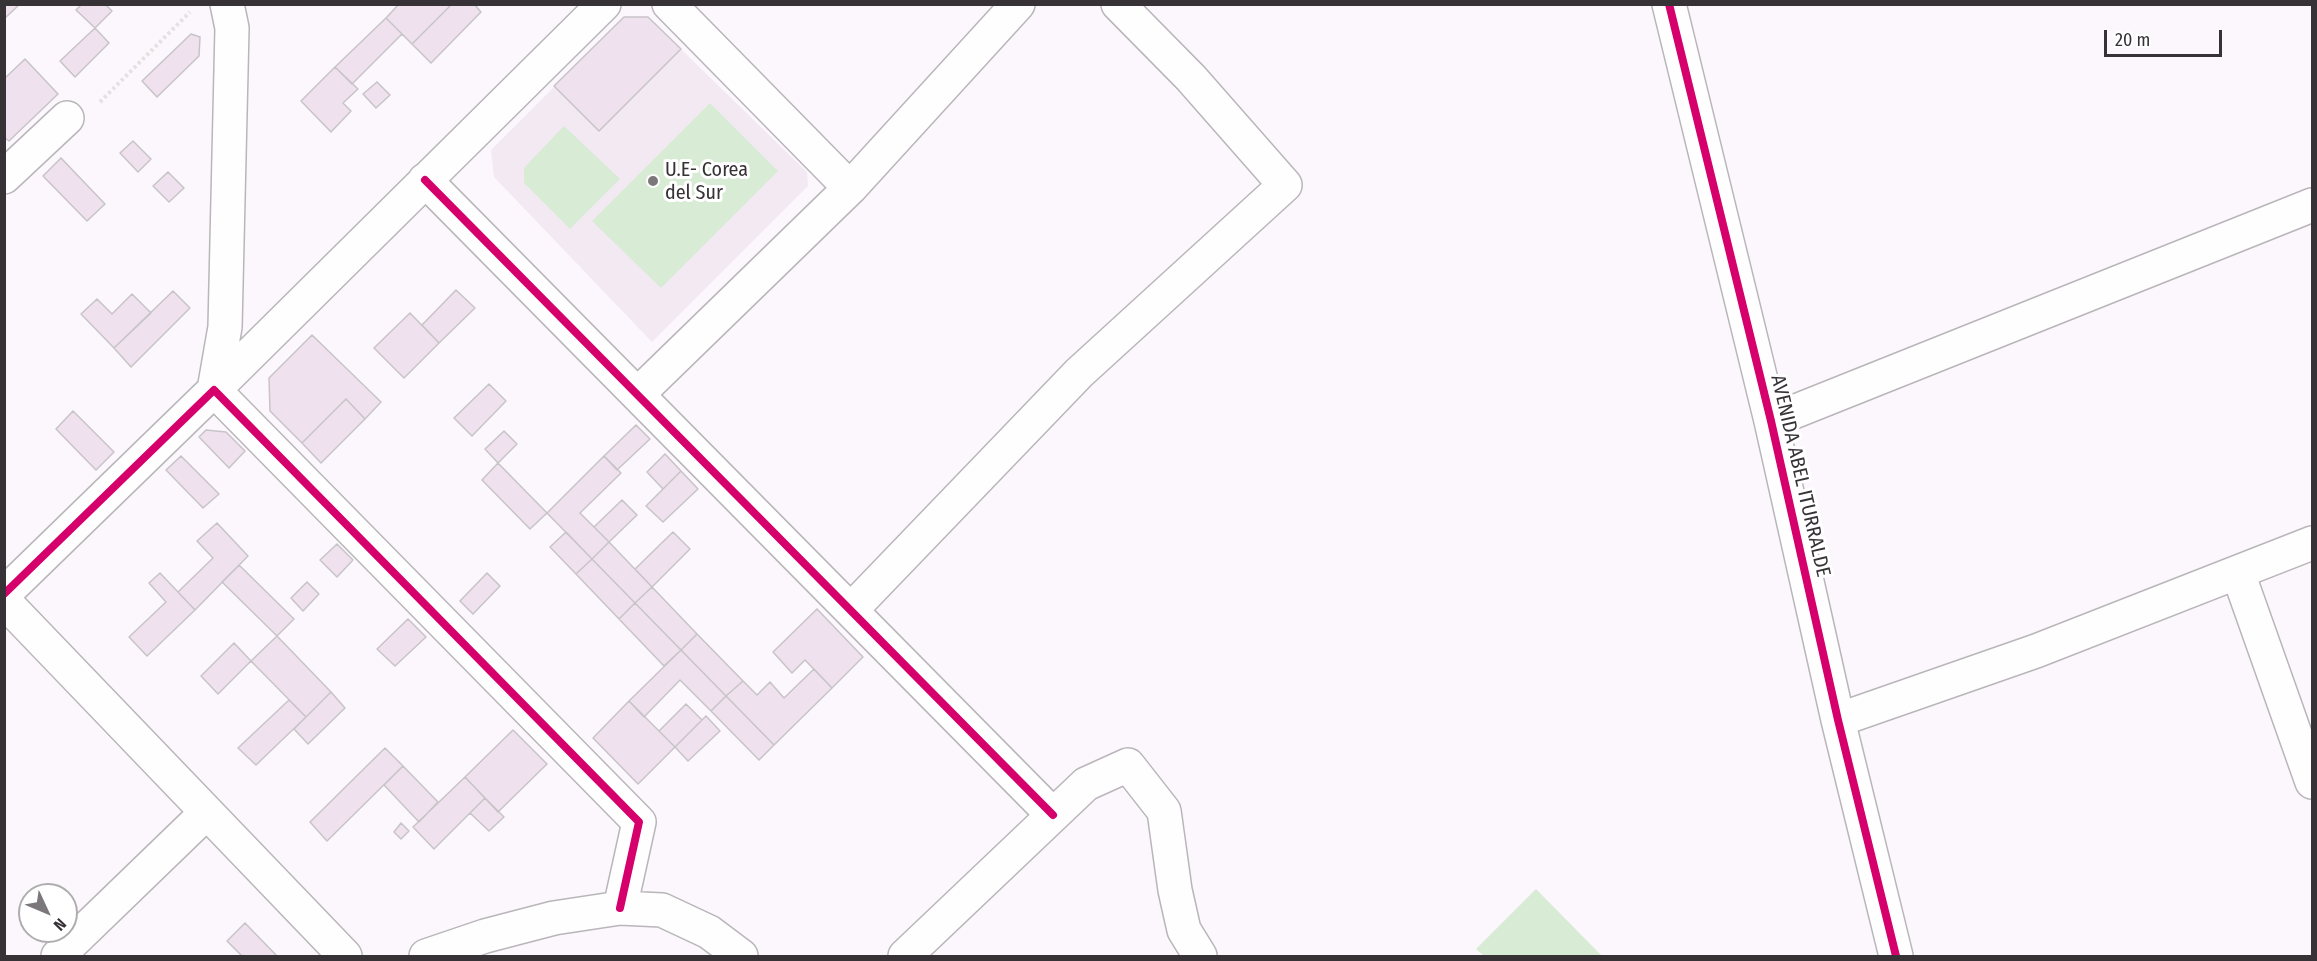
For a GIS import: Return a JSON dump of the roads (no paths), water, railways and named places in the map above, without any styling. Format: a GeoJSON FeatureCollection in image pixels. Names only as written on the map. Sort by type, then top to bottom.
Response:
{"type":"FeatureCollection","features":[{"type":"Feature","properties":{"kind":"street"},"geometry":{"type":"LineString","coordinates":[[214,390],[225,327],[232,28],[227,4]]}},
{"type":"Feature","properties":{"kind":"street"},"geometry":{"type":"LineString","coordinates":[[4,594],[604,4]]}},
{"type":"Feature","properties":{"kind":"street"},"geometry":{"type":"LineString","coordinates":[[669,4],[850,188]]}},
{"type":"Feature","properties":{"kind":"street"},"geometry":{"type":"LineString","coordinates":[[638,394],[850,188],[1018,4]]}},
{"type":"Feature","properties":{"kind":"street"},"geometry":{"type":"LineString","coordinates":[[852,609],[1079,373],[1285,185],[1191,78],[1118,4]]}},
{"type":"Feature","properties":{"kind":"street","name":"AVENIDA ABEL ITURRALDE"},"geometry":{"type":"LineString","coordinates":[[1669,4],[1771,421],[1838,720],[1896,957]]}},
{"type":"Feature","properties":{"kind":"street"},"geometry":{"type":"LineString","coordinates":[[4,177],[67,118]]}},
{"type":"Feature","properties":{"kind":"street"},"geometry":{"type":"LineString","coordinates":[[425,180],[852,609],[1053,815]]}},
{"type":"Feature","properties":{"kind":"street"},"geometry":{"type":"LineString","coordinates":[[1771,421],[2313,205]]}},
{"type":"Feature","properties":{"kind":"street"},"geometry":{"type":"LineString","coordinates":[[214,390],[639,822],[620,908]]}},
{"type":"Feature","properties":{"kind":"street"},"geometry":{"type":"LineString","coordinates":[[1838,720],[2036,651],[2313,543]]}},
{"type":"Feature","properties":{"kind":"street"},"geometry":{"type":"LineString","coordinates":[[2238,573],[2313,782]]}},
{"type":"Feature","properties":{"kind":"street"},"geometry":{"type":"LineString","coordinates":[[4,601],[345,957]]}},
{"type":"Feature","properties":{"kind":"street"},"geometry":{"type":"LineString","coordinates":[[905,957],[1086,784],[1128,765],[1164,811],[1175,890],[1184,930],[1200,957]]}},
{"type":"Feature","properties":{"kind":"street"},"geometry":{"type":"LineString","coordinates":[[58,957],[206,813]]}},
{"type":"Feature","properties":{"kind":"street"},"geometry":{"type":"LineString","coordinates":[[426,957],[485,936],[554,918],[620,908],[662,910],[709,932],[741,957]]}},
{"type":"Feature","properties":{"kind":"place","name":"U.E- Corea del Sur"},"geometry":{"type":"Point","coordinates":[653,181]}}]}
